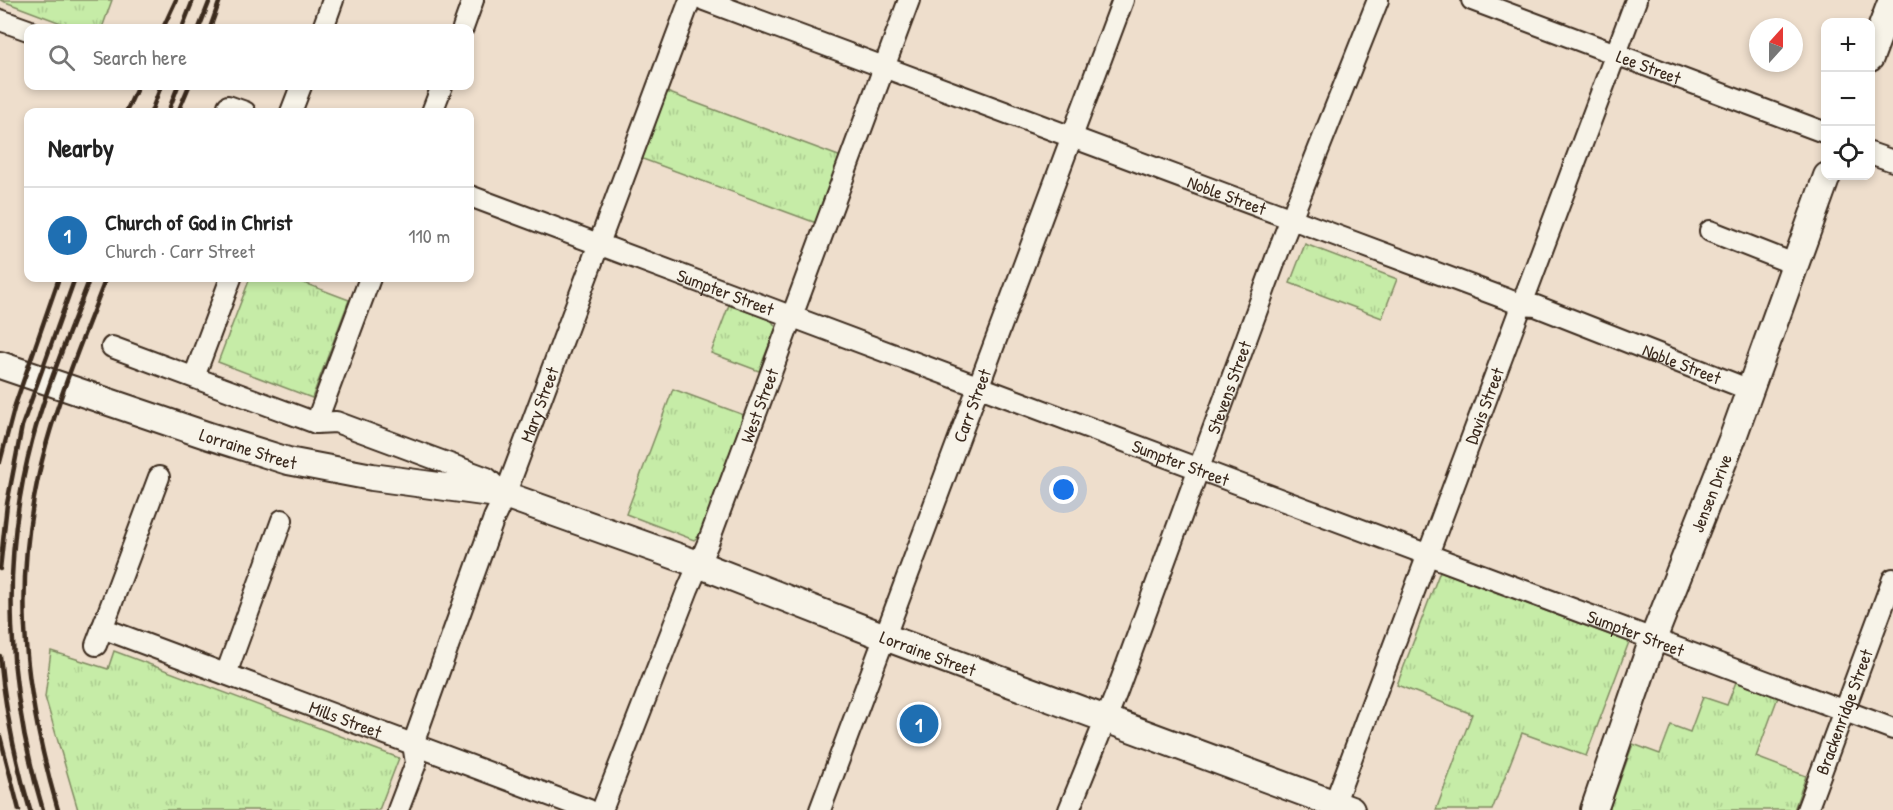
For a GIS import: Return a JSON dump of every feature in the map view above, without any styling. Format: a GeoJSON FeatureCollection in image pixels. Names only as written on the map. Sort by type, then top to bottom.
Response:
{"type":"FeatureCollection","features":[{"type":"Feature","properties":{"kind":"main road"},"geometry":{"type":"LineString","coordinates":[[1875,45],[1892,0]]}},
{"type":"Feature","properties":{"kind":"main road","name":"Jensen Drive"},"geometry":{"type":"LineString","coordinates":[[1594,810],[1653,639],[1725,457],[1826,180]]}},
{"type":"Feature","properties":{"kind":"main road","name":"Lorraine Street"},"geometry":{"type":"LineString","coordinates":[[0,365],[288,461],[352,474],[505,495],[698,564],[1339,808]]}},
{"type":"Feature","properties":{"kind":"street"},"geometry":{"type":"LineString","coordinates":[[324,24],[333,0]]}},
{"type":"Feature","properties":{"kind":"street"},"geometry":{"type":"LineString","coordinates":[[464,24],[473,0]]}},
{"type":"Feature","properties":{"kind":"street","name":"Mary Street"},"geometry":{"type":"LineString","coordinates":[[398,810],[416,763],[413,744],[494,518],[505,495],[690,0]]}},
{"type":"Feature","properties":{"kind":"street","name":"Noble Street"},"geometry":{"type":"LineString","coordinates":[[704,0],[1521,305],[1536,306],[1750,390]]}},
{"type":"Feature","properties":{"kind":"street","name":"West Street"},"geometry":{"type":"LineString","coordinates":[[602,810],[708,543],[909,0]]}},
{"type":"Feature","properties":{"kind":"street","name":"Carr Street"},"geometry":{"type":"LineString","coordinates":[[820,810],[1123,0]]}},
{"type":"Feature","properties":{"kind":"street","name":"Stevens Street"},"geometry":{"type":"LineString","coordinates":[[1069,810],[1106,718],[1290,219],[1378,0]]}},
{"type":"Feature","properties":{"kind":"street","name":"Lee Street"},"geometry":{"type":"LineString","coordinates":[[1472,0],[1821,132]]}},
{"type":"Feature","properties":{"kind":"street","name":"Davis Street"},"geometry":{"type":"LineString","coordinates":[[1339,808],[1427,554],[1636,0]]}},
{"type":"Feature","properties":{"kind":"street"},"geometry":{"type":"LineString","coordinates":[[0,20],[24,29]]}},
{"type":"Feature","properties":{"kind":"street"},"geometry":{"type":"LineString","coordinates":[[293,108],[300,90]]}},
{"type":"Feature","properties":{"kind":"street"},"geometry":{"type":"LineString","coordinates":[[434,108],[440,90]]}},
{"type":"Feature","properties":{"kind":"street"},"geometry":{"type":"LineString","coordinates":[[1875,155],[1893,161]]}},
{"type":"Feature","properties":{"kind":"street","name":"Sumpter Street"},"geometry":{"type":"LineString","coordinates":[[474,198],[1893,729]]}},
{"type":"Feature","properties":{"kind":"street"},"geometry":{"type":"LineString","coordinates":[[1710,231],[1794,264]]}},
{"type":"Feature","properties":{"kind":"street"},"geometry":{"type":"LineString","coordinates":[[194,377],[230,282]]}},
{"type":"Feature","properties":{"kind":"street"},"geometry":{"type":"LineString","coordinates":[[316,423],[369,282]]}},
{"type":"Feature","properties":{"kind":"street","name":"Lorraine Street"},"geometry":{"type":"LineString","coordinates":[[112,346],[316,423],[336,422],[487,478],[505,495]]}},
{"type":"Feature","properties":{"kind":"street","name":"Mills Street"},"geometry":{"type":"LineString","coordinates":[[159,477],[99,636],[226,674],[589,810]]}},
{"type":"Feature","properties":{"kind":"street"},"geometry":{"type":"LineString","coordinates":[[226,674],[282,520]]}},
{"type":"Feature","properties":{"kind":"street","name":"Brackenridge Street"},"geometry":{"type":"LineString","coordinates":[[1807,810],[1893,579]]}},
{"type":"Feature","properties":{"kind":"green space"},"geometry":{"type":"Polygon","coordinates":[[[0,0],[112,0],[103,24],[63,24],[0,0]]]}},
{"type":"Feature","properties":{"kind":"green space"},"geometry":{"type":"Polygon","coordinates":[[[664,91],[844,158],[819,224],[640,158],[664,91]]]}},
{"type":"Feature","properties":{"kind":"green space"},"geometry":{"type":"Polygon","coordinates":[[[1305,244],[1397,279],[1382,318],[1290,283],[1305,244]]]}},
{"type":"Feature","properties":{"kind":"green space"},"geometry":{"type":"Polygon","coordinates":[[[248,282],[302,282],[349,300],[312,398],[218,362],[248,282]]]}},
{"type":"Feature","properties":{"kind":"green space"},"geometry":{"type":"Polygon","coordinates":[[[729,305],[771,320],[776,327],[759,371],[711,353],[729,305]]]}},
{"type":"Feature","properties":{"kind":"green space"},"geometry":{"type":"Polygon","coordinates":[[[673,389],[744,415],[700,535],[694,540],[626,514],[673,389]]]}},
{"type":"Feature","properties":{"kind":"green space"},"geometry":{"type":"Polygon","coordinates":[[[1440,571],[1629,642],[1586,756],[1522,733],[1492,810],[1436,810],[1472,714],[1397,685],[1440,571]]]}},
{"type":"Feature","properties":{"kind":"green space"},"geometry":{"type":"Polygon","coordinates":[[[51,651],[108,669],[114,651],[399,758],[379,810],[78,810],[45,697],[51,651]]]}},
{"type":"Feature","properties":{"kind":"green space"},"geometry":{"type":"Polygon","coordinates":[[[1736,682],[1778,697],[1756,757],[1806,776],[1794,810],[1609,810],[1633,744],[1660,754],[1671,725],[1690,732],[1703,697],[1727,705],[1736,682]]]}},
{"type":"Feature","properties":{"kind":"railway"},"geometry":{"type":"LineString","coordinates":[[165,24],[176,0]]}},
{"type":"Feature","properties":{"kind":"railway"},"geometry":{"type":"LineString","coordinates":[[184,24],[193,0]]}},
{"type":"Feature","properties":{"kind":"railway"},"geometry":{"type":"LineString","coordinates":[[201,24],[210,0]]}},
{"type":"Feature","properties":{"kind":"railway"},"geometry":{"type":"LineString","coordinates":[[211,24],[220,0]]}},
{"type":"Feature","properties":{"kind":"railway"},"geometry":{"type":"LineString","coordinates":[[128,108],[136,90]]}},
{"type":"Feature","properties":{"kind":"railway"},"geometry":{"type":"LineString","coordinates":[[153,108],[159,90]]}},
{"type":"Feature","properties":{"kind":"railway"},"geometry":{"type":"LineString","coordinates":[[170,108],[176,90]]}},
{"type":"Feature","properties":{"kind":"railway"},"geometry":{"type":"LineString","coordinates":[[180,108],[187,90]]}},
{"type":"Feature","properties":{"kind":"railway"},"geometry":{"type":"LineString","coordinates":[[0,462],[15,405],[58,282]]}},
{"type":"Feature","properties":{"kind":"railway"},"geometry":{"type":"LineString","coordinates":[[0,569],[7,504],[22,426],[74,282]]}},
{"type":"Feature","properties":{"kind":"railway"},"geometry":{"type":"LineString","coordinates":[[43,810],[31,765],[15,673],[12,626],[15,533],[22,487],[38,420],[88,282]]}},
{"type":"Feature","properties":{"kind":"railway"},"geometry":{"type":"LineString","coordinates":[[58,810],[45,763],[29,673],[25,628],[28,539],[35,493],[52,424],[104,282]]}},
{"type":"Feature","properties":{"kind":"railway"},"geometry":{"type":"LineString","coordinates":[[0,656],[11,734],[30,810]]}},
{"type":"Feature","properties":{"kind":"railway"},"geometry":{"type":"LineString","coordinates":[[0,736],[19,810]]}},
{"type":"Feature","properties":{"kind":"place","name":"Church of God in Christ"},"geometry":{"type":"Point","coordinates":[919,724]}}]}
